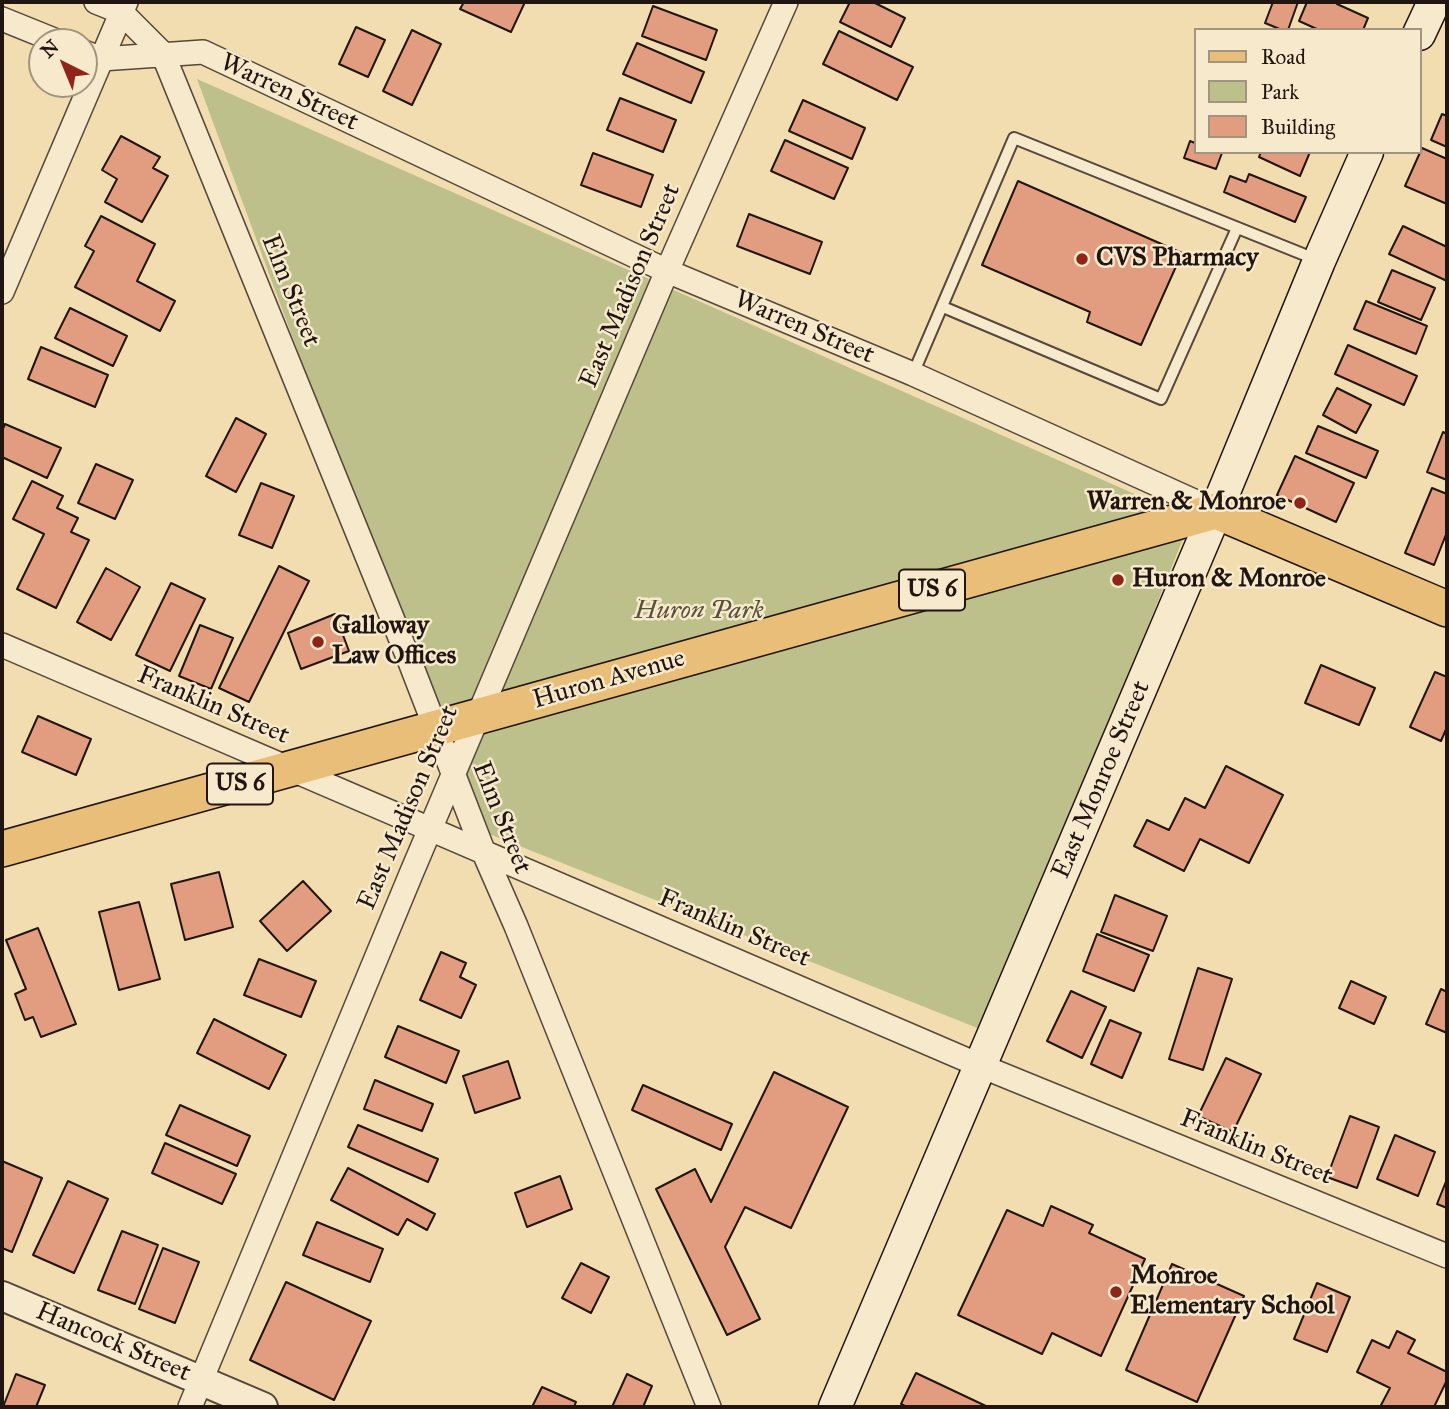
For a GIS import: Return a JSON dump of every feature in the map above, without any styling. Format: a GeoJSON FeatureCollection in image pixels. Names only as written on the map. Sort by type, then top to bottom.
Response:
{"type":"FeatureCollection","features":[{"type":"Feature","properties":{"kind":"main road"},"geometry":{"type":"LineString","coordinates":[[1421,30],[1434,2]]}},
{"type":"Feature","properties":{"kind":"main road","name":"East Monroe Street"},"geometry":{"type":"LineString","coordinates":[[835,1407],[1366,154]]}},
{"type":"Feature","properties":{"kind":"main road","name":"Huron Avenue"},"geometry":{"type":"LineString","coordinates":[[2,849],[1216,511]]}},
{"type":"Feature","properties":{"kind":"main road","name":"Warren Street"},"geometry":{"type":"LineString","coordinates":[[1216,511],[1447,609]]}},
{"type":"Feature","properties":{"kind":"street"},"geometry":{"type":"LineString","coordinates":[[96,2],[124,7],[163,54]]}},
{"type":"Feature","properties":{"kind":"street","name":"East Madison Street"},"geometry":{"type":"LineString","coordinates":[[190,1407],[478,716],[667,271],[786,2]]}},
{"type":"Feature","properties":{"kind":"street"},"geometry":{"type":"LineString","coordinates":[[98,46],[124,7]]}},
{"type":"Feature","properties":{"kind":"street"},"geometry":{"type":"LineString","coordinates":[[2,19],[28,29]]}},
{"type":"Feature","properties":{"kind":"street","name":"Warren Street"},"geometry":{"type":"LineString","coordinates":[[98,55],[203,52],[667,271],[913,374],[1216,511]]}},
{"type":"Feature","properties":{"kind":"street","name":"Elm Street"},"geometry":{"type":"LineString","coordinates":[[163,54],[709,1407]]}},
{"type":"Feature","properties":{"kind":"street"},"geometry":{"type":"LineString","coordinates":[[2,292],[76,98]]}},
{"type":"Feature","properties":{"kind":"street","name":"Franklin Street"},"geometry":{"type":"LineString","coordinates":[[2,645],[981,1066],[1447,1256]]}},
{"type":"Feature","properties":{"kind":"street","name":"Hancock Street"},"geometry":{"type":"LineString","coordinates":[[2,1296],[263,1407]]}},
{"type":"Feature","properties":{"kind":"lane"},"geometry":{"type":"LineString","coordinates":[[913,374],[1014,138],[1319,261]]}},
{"type":"Feature","properties":{"kind":"lane"},"geometry":{"type":"LineString","coordinates":[[943,307],[1161,399],[1237,228]]}},
{"type":"Feature","properties":{"kind":"green space","name":"Huron Park"},"geometry":{"type":"Polygon","coordinates":[[[197,79],[1191,519],[985,1031],[474,828],[197,79]]]}},
{"type":"Feature","properties":{"kind":"building"},"geometry":{"type":"Polygon","coordinates":[[[464,2],[525,2],[511,32],[460,9],[464,2]]]}},
{"type":"Feature","properties":{"kind":"building"},"geometry":{"type":"Polygon","coordinates":[[[850,2],[873,2],[905,18],[891,47],[840,22],[850,2]]]}},
{"type":"Feature","properties":{"kind":"building"},"geometry":{"type":"Polygon","coordinates":[[[1273,2],[1298,2],[1289,28],[1277,28],[1265,23],[1273,2]]]}},
{"type":"Feature","properties":{"kind":"building"},"geometry":{"type":"Polygon","coordinates":[[[1307,2],[1338,2],[1337,4],[1368,18],[1364,28],[1315,28],[1299,21],[1307,2]]]}},
{"type":"Feature","properties":{"kind":"building"},"geometry":{"type":"Polygon","coordinates":[[[653,6],[717,30],[706,60],[642,36],[653,6]]]}},
{"type":"Feature","properties":{"kind":"building"},"geometry":{"type":"Polygon","coordinates":[[[356,27],[385,40],[368,77],[339,64],[356,27]]]}},
{"type":"Feature","properties":{"kind":"building"},"geometry":{"type":"Polygon","coordinates":[[[412,30],[441,44],[412,105],[383,91],[412,30]]]}},
{"type":"Feature","properties":{"kind":"building"},"geometry":{"type":"Polygon","coordinates":[[[839,31],[913,67],[897,100],[823,64],[839,31]]]}},
{"type":"Feature","properties":{"kind":"building"},"geometry":{"type":"Polygon","coordinates":[[[637,43],[704,72],[691,103],[623,74],[637,43]]]}},
{"type":"Feature","properties":{"kind":"building"},"geometry":{"type":"Polygon","coordinates":[[[620,98],[676,120],[663,152],[607,130],[620,98]]]}},
{"type":"Feature","properties":{"kind":"building"},"geometry":{"type":"Polygon","coordinates":[[[803,100],[865,128],[852,159],[789,131],[803,100]]]}},
{"type":"Feature","properties":{"kind":"building"},"geometry":{"type":"Polygon","coordinates":[[[1442,114],[1447,116],[1447,147],[1431,140],[1442,114]]]}},
{"type":"Feature","properties":{"kind":"building"},"geometry":{"type":"Polygon","coordinates":[[[121,136],[160,157],[153,168],[168,176],[142,222],[105,202],[117,179],[102,170],[121,136]]]}},
{"type":"Feature","properties":{"kind":"building"},"geometry":{"type":"Polygon","coordinates":[[[785,140],[848,168],[834,199],[771,171],[785,140]]]}},
{"type":"Feature","properties":{"kind":"building"},"geometry":{"type":"Polygon","coordinates":[[[1190,141],[1194,143],[1194,154],[1222,154],[1216,169],[1184,158],[1190,141]]]}},
{"type":"Feature","properties":{"kind":"building"},"geometry":{"type":"Polygon","coordinates":[[[1422,148],[1447,159],[1447,204],[1405,186],[1422,148]]]}},
{"type":"Feature","properties":{"kind":"building"},"geometry":{"type":"Polygon","coordinates":[[[593,153],[653,175],[641,207],[581,185],[593,153]]]}},
{"type":"Feature","properties":{"kind":"building"},"geometry":{"type":"Polygon","coordinates":[[[1260,154],[1309,154],[1300,176],[1259,157],[1260,154]]]}},
{"type":"Feature","properties":{"kind":"building"},"geometry":{"type":"Polygon","coordinates":[[[1249,174],[1306,197],[1295,222],[1224,192],[1230,176],[1246,182],[1249,174]]]}},
{"type":"Feature","properties":{"kind":"building","name":"CVS Pharmacy"},"geometry":{"type":"Polygon","coordinates":[[[1018,181],[1182,253],[1141,345],[1087,322],[1090,312],[982,265],[1018,181]]]}},
{"type":"Feature","properties":{"kind":"building"},"geometry":{"type":"Polygon","coordinates":[[[749,214],[822,242],[810,274],[737,246],[749,214]]]}},
{"type":"Feature","properties":{"kind":"building"},"geometry":{"type":"Polygon","coordinates":[[[101,216],[155,244],[137,281],[175,301],[160,331],[75,287],[94,251],[85,246],[101,216]]]}},
{"type":"Feature","properties":{"kind":"building"},"geometry":{"type":"Polygon","coordinates":[[[1403,226],[1447,247],[1447,281],[1389,254],[1403,226]]]}},
{"type":"Feature","properties":{"kind":"building"},"geometry":{"type":"Polygon","coordinates":[[[1392,270],[1435,288],[1421,320],[1378,302],[1392,270]]]}},
{"type":"Feature","properties":{"kind":"building"},"geometry":{"type":"Polygon","coordinates":[[[1366,301],[1427,326],[1416,354],[1354,329],[1366,301]]]}},
{"type":"Feature","properties":{"kind":"building"},"geometry":{"type":"Polygon","coordinates":[[[70,308],[127,336],[113,366],[55,338],[70,308]]]}},
{"type":"Feature","properties":{"kind":"building"},"geometry":{"type":"Polygon","coordinates":[[[1348,345],[1417,376],[1404,405],[1335,374],[1348,345]]]}},
{"type":"Feature","properties":{"kind":"building"},"geometry":{"type":"Polygon","coordinates":[[[41,347],[108,375],[95,407],[28,379],[41,347]]]}},
{"type":"Feature","properties":{"kind":"building"},"geometry":{"type":"Polygon","coordinates":[[[1337,388],[1371,405],[1356,433],[1323,415],[1337,388]]]}},
{"type":"Feature","properties":{"kind":"building"},"geometry":{"type":"Polygon","coordinates":[[[236,418],[266,434],[236,492],[206,476],[236,418]]]}},
{"type":"Feature","properties":{"kind":"building"},"geometry":{"type":"Polygon","coordinates":[[[5,424],[61,448],[47,478],[2,457],[2,431],[5,424]]]}},
{"type":"Feature","properties":{"kind":"building"},"geometry":{"type":"Polygon","coordinates":[[[1318,426],[1378,451],[1366,478],[1306,453],[1318,426]]]}},
{"type":"Feature","properties":{"kind":"building"},"geometry":{"type":"Polygon","coordinates":[[[1443,432],[1447,434],[1447,480],[1427,472],[1443,432]]]}},
{"type":"Feature","properties":{"kind":"building"},"geometry":{"type":"Polygon","coordinates":[[[1295,456],[1354,483],[1336,522],[1277,495],[1295,456]]]}},
{"type":"Feature","properties":{"kind":"building"},"geometry":{"type":"Polygon","coordinates":[[[96,464],[133,480],[115,519],[78,503],[96,464]]]}},
{"type":"Feature","properties":{"kind":"building"},"geometry":{"type":"Polygon","coordinates":[[[32,481],[63,496],[57,508],[78,518],[71,532],[89,540],[56,608],[17,589],[44,534],[13,519],[32,481]]]}},
{"type":"Feature","properties":{"kind":"building"},"geometry":{"type":"Polygon","coordinates":[[[261,483],[294,496],[272,548],[239,535],[261,483]]]}},
{"type":"Feature","properties":{"kind":"building"},"geometry":{"type":"Polygon","coordinates":[[[1432,488],[1447,494],[1447,532],[1434,565],[1405,553],[1432,488]]]}},
{"type":"Feature","properties":{"kind":"building"},"geometry":{"type":"Polygon","coordinates":[[[279,566],[309,581],[249,702],[219,688],[279,566]]]}},
{"type":"Feature","properties":{"kind":"building"},"geometry":{"type":"Polygon","coordinates":[[[106,568],[140,587],[111,640],[77,622],[106,568]]]}},
{"type":"Feature","properties":{"kind":"building"},"geometry":{"type":"Polygon","coordinates":[[[171,583],[205,599],[170,671],[136,655],[171,583]]]}},
{"type":"Feature","properties":{"kind":"building","name":"Galloway Law Offices"},"geometry":{"type":"Polygon","coordinates":[[[335,614],[349,651],[301,669],[288,633],[335,614]]]}},
{"type":"Feature","properties":{"kind":"building"},"geometry":{"type":"Polygon","coordinates":[[[200,625],[233,638],[211,689],[179,676],[200,625]]]}},
{"type":"Feature","properties":{"kind":"building"},"geometry":{"type":"Polygon","coordinates":[[[1321,665],[1375,688],[1359,725],[1305,703],[1321,665]]]}},
{"type":"Feature","properties":{"kind":"building"},"geometry":{"type":"Polygon","coordinates":[[[1435,672],[1447,677],[1447,727],[1441,741],[1410,727],[1435,672]]]}},
{"type":"Feature","properties":{"kind":"building"},"geometry":{"type":"Polygon","coordinates":[[[38,716],[91,739],[76,775],[22,752],[38,716]]]}},
{"type":"Feature","properties":{"kind":"building"},"geometry":{"type":"Polygon","coordinates":[[[1226,766],[1283,795],[1249,863],[1200,839],[1184,871],[1134,846],[1147,820],[1169,830],[1185,798],[1205,808],[1226,766]]]}},
{"type":"Feature","properties":{"kind":"building"},"geometry":{"type":"Polygon","coordinates":[[[219,872],[233,927],[185,940],[171,884],[219,872]]]}},
{"type":"Feature","properties":{"kind":"building"},"geometry":{"type":"Polygon","coordinates":[[[303,881],[331,911],[287,951],[260,921],[303,881]]]}},
{"type":"Feature","properties":{"kind":"building"},"geometry":{"type":"Polygon","coordinates":[[[1115,895],[1167,916],[1153,951],[1101,932],[1115,895]]]}},
{"type":"Feature","properties":{"kind":"building"},"geometry":{"type":"Polygon","coordinates":[[[139,902],[160,979],[119,990],[99,912],[139,902]]]}},
{"type":"Feature","properties":{"kind":"building"},"geometry":{"type":"Polygon","coordinates":[[[38,928],[76,1024],[41,1037],[33,1017],[25,1020],[15,994],[26,989],[6,940],[38,928]]]}},
{"type":"Feature","properties":{"kind":"building"},"geometry":{"type":"Polygon","coordinates":[[[1097,934],[1149,955],[1134,991],[1083,971],[1097,934]]]}},
{"type":"Feature","properties":{"kind":"building"},"geometry":{"type":"Polygon","coordinates":[[[441,952],[466,963],[460,977],[476,985],[461,1018],[420,1000],[441,952]]]}},
{"type":"Feature","properties":{"kind":"building"},"geometry":{"type":"Polygon","coordinates":[[[259,959],[316,981],[301,1017],[244,995],[259,959]]]}},
{"type":"Feature","properties":{"kind":"building"},"geometry":{"type":"Polygon","coordinates":[[[1198,968],[1232,979],[1203,1070],[1169,1059],[1198,968]]]}},
{"type":"Feature","properties":{"kind":"building"},"geometry":{"type":"Polygon","coordinates":[[[1351,981],[1386,997],[1374,1024],[1339,1008],[1351,981]]]}},
{"type":"Feature","properties":{"kind":"building"},"geometry":{"type":"Polygon","coordinates":[[[1441,989],[1447,992],[1447,1033],[1426,1024],[1441,989]]]}},
{"type":"Feature","properties":{"kind":"building"},"geometry":{"type":"Polygon","coordinates":[[[1071,991],[1106,1007],[1082,1058],[1047,1041],[1071,991]]]}},
{"type":"Feature","properties":{"kind":"building"},"geometry":{"type":"Polygon","coordinates":[[[214,1019],[286,1055],[269,1089],[197,1053],[214,1019]]]}},
{"type":"Feature","properties":{"kind":"building"},"geometry":{"type":"Polygon","coordinates":[[[1110,1020],[1141,1033],[1122,1078],[1091,1064],[1110,1020]]]}},
{"type":"Feature","properties":{"kind":"building"},"geometry":{"type":"Polygon","coordinates":[[[398,1026],[459,1051],[446,1083],[385,1057],[398,1026]]]}},
{"type":"Feature","properties":{"kind":"building"},"geometry":{"type":"Polygon","coordinates":[[[1226,1058],[1261,1074],[1233,1132],[1198,1116],[1226,1058]]]}},
{"type":"Feature","properties":{"kind":"building"},"geometry":{"type":"Polygon","coordinates":[[[508,1061],[520,1098],[475,1113],[463,1076],[508,1061]]]}},
{"type":"Feature","properties":{"kind":"building"},"geometry":{"type":"Polygon","coordinates":[[[774,1072],[848,1107],[791,1228],[745,1207],[725,1247],[760,1319],[727,1335],[656,1189],[695,1169],[711,1202],[774,1072]]]}},
{"type":"Feature","properties":{"kind":"building"},"geometry":{"type":"Polygon","coordinates":[[[375,1080],[433,1104],[422,1131],[364,1109],[375,1080]]]}},
{"type":"Feature","properties":{"kind":"building"},"geometry":{"type":"Polygon","coordinates":[[[643,1085],[732,1124],[721,1150],[632,1110],[643,1085]]]}},
{"type":"Feature","properties":{"kind":"building"},"geometry":{"type":"Polygon","coordinates":[[[180,1105],[250,1136],[237,1166],[166,1135],[180,1105]]]}},
{"type":"Feature","properties":{"kind":"building"},"geometry":{"type":"Polygon","coordinates":[[[1350,1116],[1379,1127],[1357,1188],[1327,1177],[1350,1116]]]}},
{"type":"Feature","properties":{"kind":"building"},"geometry":{"type":"Polygon","coordinates":[[[358,1125],[438,1159],[428,1182],[348,1147],[358,1125]]]}},
{"type":"Feature","properties":{"kind":"building"},"geometry":{"type":"Polygon","coordinates":[[[1395,1135],[1435,1152],[1418,1196],[1377,1179],[1395,1135]]]}},
{"type":"Feature","properties":{"kind":"building"},"geometry":{"type":"Polygon","coordinates":[[[165,1143],[236,1174],[222,1204],[152,1173],[165,1143]]]}},
{"type":"Feature","properties":{"kind":"building"},"geometry":{"type":"Polygon","coordinates":[[[2,1161],[42,1178],[12,1252],[2,1248],[2,1161]]]}},
{"type":"Feature","properties":{"kind":"building"},"geometry":{"type":"Polygon","coordinates":[[[348,1168],[435,1214],[427,1230],[407,1219],[398,1235],[331,1200],[348,1168]]]}},
{"type":"Feature","properties":{"kind":"building"},"geometry":{"type":"Polygon","coordinates":[[[560,1176],[572,1209],[527,1227],[515,1193],[560,1176]]]}},
{"type":"Feature","properties":{"kind":"building"},"geometry":{"type":"Polygon","coordinates":[[[1447,1179],[1447,1208],[1437,1204],[1447,1179]]]}},
{"type":"Feature","properties":{"kind":"building"},"geometry":{"type":"Polygon","coordinates":[[[68,1181],[108,1199],[74,1273],[33,1255],[68,1181]]]}},
{"type":"Feature","properties":{"kind":"building"},"geometry":{"type":"Polygon","coordinates":[[[1051,1206],[1093,1225],[1089,1233],[1145,1259],[1101,1356],[1052,1333],[1042,1354],[958,1315],[1007,1210],[1043,1226],[1051,1206]]]}},
{"type":"Feature","properties":{"kind":"building"},"geometry":{"type":"Polygon","coordinates":[[[317,1222],[383,1249],[370,1282],[303,1255],[317,1222]]]}},
{"type":"Feature","properties":{"kind":"building"},"geometry":{"type":"Polygon","coordinates":[[[122,1231],[158,1245],[135,1304],[98,1290],[122,1231]]]}},
{"type":"Feature","properties":{"kind":"building"},"geometry":{"type":"Polygon","coordinates":[[[163,1248],[199,1262],[175,1323],[139,1309],[163,1248]]]}},
{"type":"Feature","properties":{"kind":"building"},"geometry":{"type":"Polygon","coordinates":[[[581,1263],[609,1277],[591,1313],[562,1298],[581,1263]]]}},
{"type":"Feature","properties":{"kind":"building"},"geometry":{"type":"Polygon","coordinates":[[[1172,1264],[1244,1296],[1197,1402],[1126,1370],[1172,1264]]]}},
{"type":"Feature","properties":{"kind":"building"},"geometry":{"type":"Polygon","coordinates":[[[286,1282],[371,1321],[334,1400],[250,1360],[286,1282]]]}},
{"type":"Feature","properties":{"kind":"building"},"geometry":{"type":"Polygon","coordinates":[[[1317,1283],[1350,1297],[1327,1352],[1294,1339],[1317,1283]]]}},
{"type":"Feature","properties":{"kind":"building"},"geometry":{"type":"Polygon","coordinates":[[[1397,1331],[1415,1340],[1408,1353],[1447,1372],[1447,1380],[1434,1407],[1380,1407],[1390,1388],[1357,1372],[1372,1340],[1389,1348],[1397,1331]]]}},
{"type":"Feature","properties":{"kind":"building"},"geometry":{"type":"Polygon","coordinates":[[[916,1373],[988,1407],[907,1407],[901,1404],[916,1373]]]}},
{"type":"Feature","properties":{"kind":"building"},"geometry":{"type":"Polygon","coordinates":[[[16,1374],[45,1385],[36,1407],[3,1407],[16,1374]]]}},
{"type":"Feature","properties":{"kind":"building"},"geometry":{"type":"Polygon","coordinates":[[[627,1374],[652,1386],[643,1407],[612,1407],[627,1374]]]}},
{"type":"Feature","properties":{"kind":"building"},"geometry":{"type":"Polygon","coordinates":[[[542,1387],[576,1402],[574,1407],[532,1407],[542,1387]]]}},
{"type":"Feature","properties":{"kind":"place","name":"CVS Pharmacy"},"geometry":{"type":"Point","coordinates":[1082,259]}},
{"type":"Feature","properties":{"kind":"place","name":"Warren & Monroe"},"geometry":{"type":"Point","coordinates":[1300,503]}},
{"type":"Feature","properties":{"kind":"place","name":"Huron & Monroe"},"geometry":{"type":"Point","coordinates":[1118,580]}},
{"type":"Feature","properties":{"kind":"place","name":"Galloway Law Offices"},"geometry":{"type":"Point","coordinates":[318,642]}},
{"type":"Feature","properties":{"kind":"place","name":"Monroe Elementary School"},"geometry":{"type":"Point","coordinates":[1116,1292]}}]}
